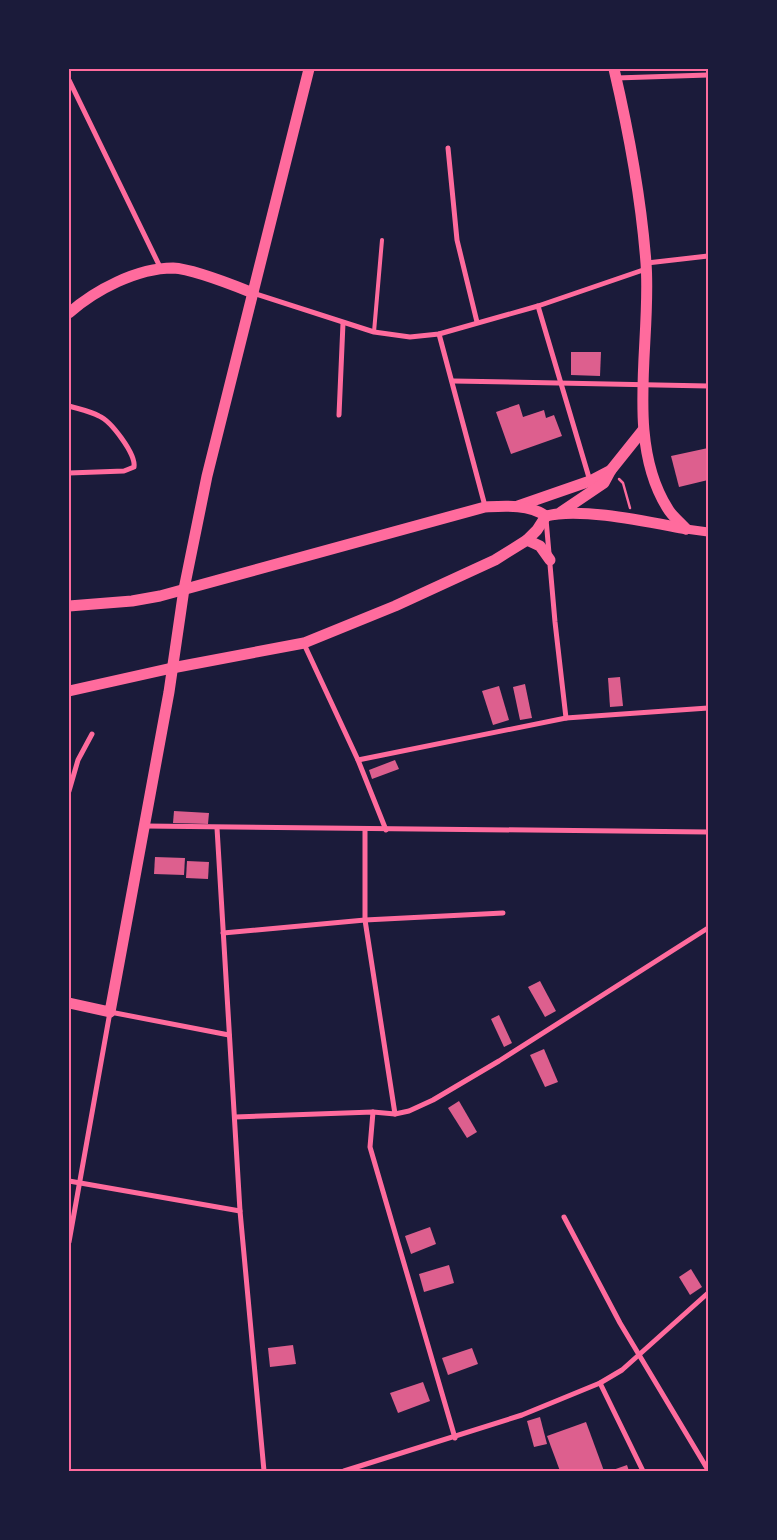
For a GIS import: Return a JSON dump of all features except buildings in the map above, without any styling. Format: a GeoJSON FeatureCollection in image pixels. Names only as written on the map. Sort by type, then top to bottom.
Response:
{"type":"FeatureCollection","features":[{"type":"Feature","properties":{"kind":"main road"},"geometry":{"type":"LineString","coordinates":[[69,1003],[110,1012],[145,826],[184,589],[207,476],[309,69]]}},
{"type":"Feature","properties":{"kind":"main road"},"geometry":{"type":"LineString","coordinates":[[616,73],[636,170],[646,266],[643,430],[650,470],[656,484],[669,511],[686,528]]}},
{"type":"Feature","properties":{"kind":"main road"},"geometry":{"type":"LineString","coordinates":[[69,313],[103,289],[137,275],[161,269],[175,268],[254,293]]}},
{"type":"Feature","properties":{"kind":"main road"},"geometry":{"type":"LineString","coordinates":[[562,512],[604,482],[611,470],[643,430]]}},
{"type":"Feature","properties":{"kind":"main road"},"geometry":{"type":"LineString","coordinates":[[516,506],[590,481],[611,470]]}},
{"type":"Feature","properties":{"kind":"main road"},"geometry":{"type":"LineString","coordinates":[[69,606],[132,601],[160,596],[485,507],[516,506],[538,510],[546,516]]}},
{"type":"Feature","properties":{"kind":"main road"},"geometry":{"type":"LineString","coordinates":[[69,691],[172,668],[304,644],[495,560],[526,540],[537,530],[546,516],[562,512],[629,519],[686,528]]}},
{"type":"Feature","properties":{"kind":"main road"},"geometry":{"type":"LineString","coordinates":[[526,540],[540,546],[550,560]]}},
{"type":"Feature","properties":{"kind":"street"},"geometry":{"type":"LineString","coordinates":[[616,73],[708,75]]}},
{"type":"Feature","properties":{"kind":"street"},"geometry":{"type":"LineString","coordinates":[[69,80],[161,269]]}},
{"type":"Feature","properties":{"kind":"street"},"geometry":{"type":"LineString","coordinates":[[448,148],[457,240],[477,322]]}},
{"type":"Feature","properties":{"kind":"street"},"geometry":{"type":"LineString","coordinates":[[254,293],[374,332],[410,337],[439,334],[538,306],[646,266],[708,256]]}},
{"type":"Feature","properties":{"kind":"street"},"geometry":{"type":"LineString","coordinates":[[538,306],[590,481]]}},
{"type":"Feature","properties":{"kind":"street"},"geometry":{"type":"LineString","coordinates":[[339,415],[343,323]]}},
{"type":"Feature","properties":{"kind":"street"},"geometry":{"type":"LineString","coordinates":[[439,334],[485,507]]}},
{"type":"Feature","properties":{"kind":"street"},"geometry":{"type":"LineString","coordinates":[[453,381],[562,385],[708,386]]}},
{"type":"Feature","properties":{"kind":"street"},"geometry":{"type":"LineString","coordinates":[[69,406],[101,416],[124,442],[135,462],[134,467],[124,471],[69,473]]}},
{"type":"Feature","properties":{"kind":"street"},"geometry":{"type":"LineString","coordinates":[[546,516],[566,718]]}},
{"type":"Feature","properties":{"kind":"street"},"geometry":{"type":"LineString","coordinates":[[686,528],[708,532]]}},
{"type":"Feature","properties":{"kind":"street"},"geometry":{"type":"LineString","coordinates":[[304,644],[358,760],[386,830]]}},
{"type":"Feature","properties":{"kind":"street"},"geometry":{"type":"LineString","coordinates":[[358,760],[566,718],[708,708]]}},
{"type":"Feature","properties":{"kind":"street"},"geometry":{"type":"LineString","coordinates":[[69,791],[78,760],[92,734]]}},
{"type":"Feature","properties":{"kind":"street"},"geometry":{"type":"LineString","coordinates":[[145,826],[708,832]]}},
{"type":"Feature","properties":{"kind":"street"},"geometry":{"type":"LineString","coordinates":[[217,828],[240,1211],[264,1471]]}},
{"type":"Feature","properties":{"kind":"street"},"geometry":{"type":"LineString","coordinates":[[365,829],[365,920],[394,1114]]}},
{"type":"Feature","properties":{"kind":"street"},"geometry":{"type":"LineString","coordinates":[[223,933],[365,920],[503,913]]}},
{"type":"Feature","properties":{"kind":"street"},"geometry":{"type":"LineString","coordinates":[[235,1117],[373,1112],[394,1114],[409,1111],[433,1100],[499,1061],[708,928]]}},
{"type":"Feature","properties":{"kind":"street"},"geometry":{"type":"LineString","coordinates":[[69,1242],[110,1012],[229,1035]]}},
{"type":"Feature","properties":{"kind":"street"},"geometry":{"type":"LineString","coordinates":[[373,1112],[370,1147],[455,1438]]}},
{"type":"Feature","properties":{"kind":"street"},"geometry":{"type":"LineString","coordinates":[[69,1181],[240,1211]]}},
{"type":"Feature","properties":{"kind":"street"},"geometry":{"type":"LineString","coordinates":[[564,1217],[620,1323],[708,1470]]}},
{"type":"Feature","properties":{"kind":"street"},"geometry":{"type":"LineString","coordinates":[[344,1471],[455,1438],[522,1415],[600,1383],[622,1370],[708,1293]]}},
{"type":"Feature","properties":{"kind":"street"},"geometry":{"type":"LineString","coordinates":[[600,1383],[642,1471]]}},
{"type":"Feature","properties":{"kind":"lane"},"geometry":{"type":"LineString","coordinates":[[374,332],[382,240]]}},
{"type":"Feature","properties":{"kind":"path"},"geometry":{"type":"LineString","coordinates":[[611,470],[623,484],[630,504],[629,519]]}}]}
